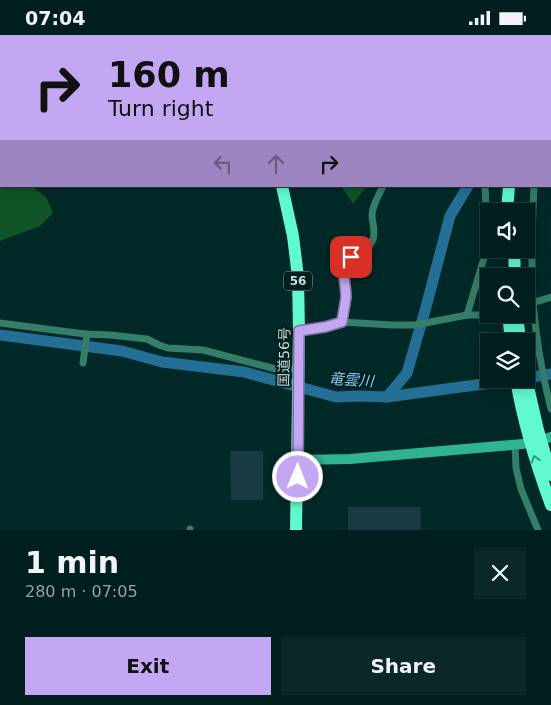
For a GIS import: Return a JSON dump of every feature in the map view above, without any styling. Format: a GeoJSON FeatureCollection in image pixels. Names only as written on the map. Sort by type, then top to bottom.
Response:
{"type":"FeatureCollection","features":[{"type":"Feature","properties":{"kind":"highway","name":"国道56号"},"geometry":{"type":"LineString","coordinates":[[282,187],[293,236],[298,277],[299,373],[296,530]]}},
{"type":"Feature","properties":{"kind":"highway"},"geometry":{"type":"LineString","coordinates":[[508,203],[509,187]]}},
{"type":"Feature","properties":{"kind":"highway"},"geometry":{"type":"LineString","coordinates":[[515,203],[516,187]]}},
{"type":"Feature","properties":{"kind":"highway"},"geometry":{"type":"LineString","coordinates":[[521,388],[538,430],[551,475]]}},
{"type":"Feature","properties":{"kind":"highway"},"geometry":{"type":"LineString","coordinates":[[525,388],[527,433],[551,505]]}},
{"type":"Feature","properties":{"kind":"street"},"geometry":{"type":"LineString","coordinates":[[342,322],[346,300],[343,270],[351,257],[366,249],[373,240],[373,209],[383,187]]}},
{"type":"Feature","properties":{"kind":"street"},"geometry":{"type":"LineString","coordinates":[[467,315],[484,258],[487,231],[486,187]]}},
{"type":"Feature","properties":{"kind":"street"},"geometry":{"type":"LineString","coordinates":[[532,268],[534,187]]}},
{"type":"Feature","properties":{"kind":"street"},"geometry":{"type":"LineString","coordinates":[[535,302],[551,297]]}},
{"type":"Feature","properties":{"kind":"street"},"geometry":{"type":"LineString","coordinates":[[299,331],[342,322],[415,325],[467,315],[480,315]]}},
{"type":"Feature","properties":{"kind":"street"},"geometry":{"type":"LineString","coordinates":[[0,323],[87,334],[147,339],[168,348],[203,350],[299,373]]}},
{"type":"Feature","properties":{"kind":"street"},"geometry":{"type":"LineString","coordinates":[[533,323],[551,409]]}},
{"type":"Feature","properties":{"kind":"street"},"geometry":{"type":"LineString","coordinates":[[83,363],[87,334]]}},
{"type":"Feature","properties":{"kind":"street"},"geometry":{"type":"LineString","coordinates":[[298,460],[350,459],[519,445],[516,469],[521,489],[538,530]]}},
{"type":"Feature","properties":{"kind":"green space"},"geometry":{"type":"Polygon","coordinates":[[[0,187],[32,187],[46,197],[53,213],[40,226],[0,241],[0,187]]]}},
{"type":"Feature","properties":{"kind":"green space"},"geometry":{"type":"Polygon","coordinates":[[[342,187],[366,187],[353,204],[342,187]]]}},
{"type":"Feature","properties":{"kind":"building"},"geometry":{"type":"Polygon","coordinates":[[[230,451],[263,451],[263,500],[231,500],[230,451]]]}},
{"type":"Feature","properties":{"kind":"building"},"geometry":{"type":"Polygon","coordinates":[[[348,507],[421,507],[421,530],[348,530],[348,507]]]}},
{"type":"Feature","properties":{"kind":"waterway","name":"竜雲川"},"geometry":{"type":"LineString","coordinates":[[387,397],[407,373],[450,216],[467,187]]}},
{"type":"Feature","properties":{"kind":"waterway","name":"竜雲川"},"geometry":{"type":"LineString","coordinates":[[0,335],[122,351],[162,362],[244,372],[336,397],[387,397],[480,384]]}},
{"type":"Feature","properties":{"kind":"waterway"},"geometry":{"type":"LineString","coordinates":[[535,377],[551,374]]}},
{"type":"Feature","properties":{"kind":"route"},"geometry":{"type":"LineString","coordinates":[[298,477],[299,331],[342,322],[346,300],[343,270],[351,257]]}}]}
